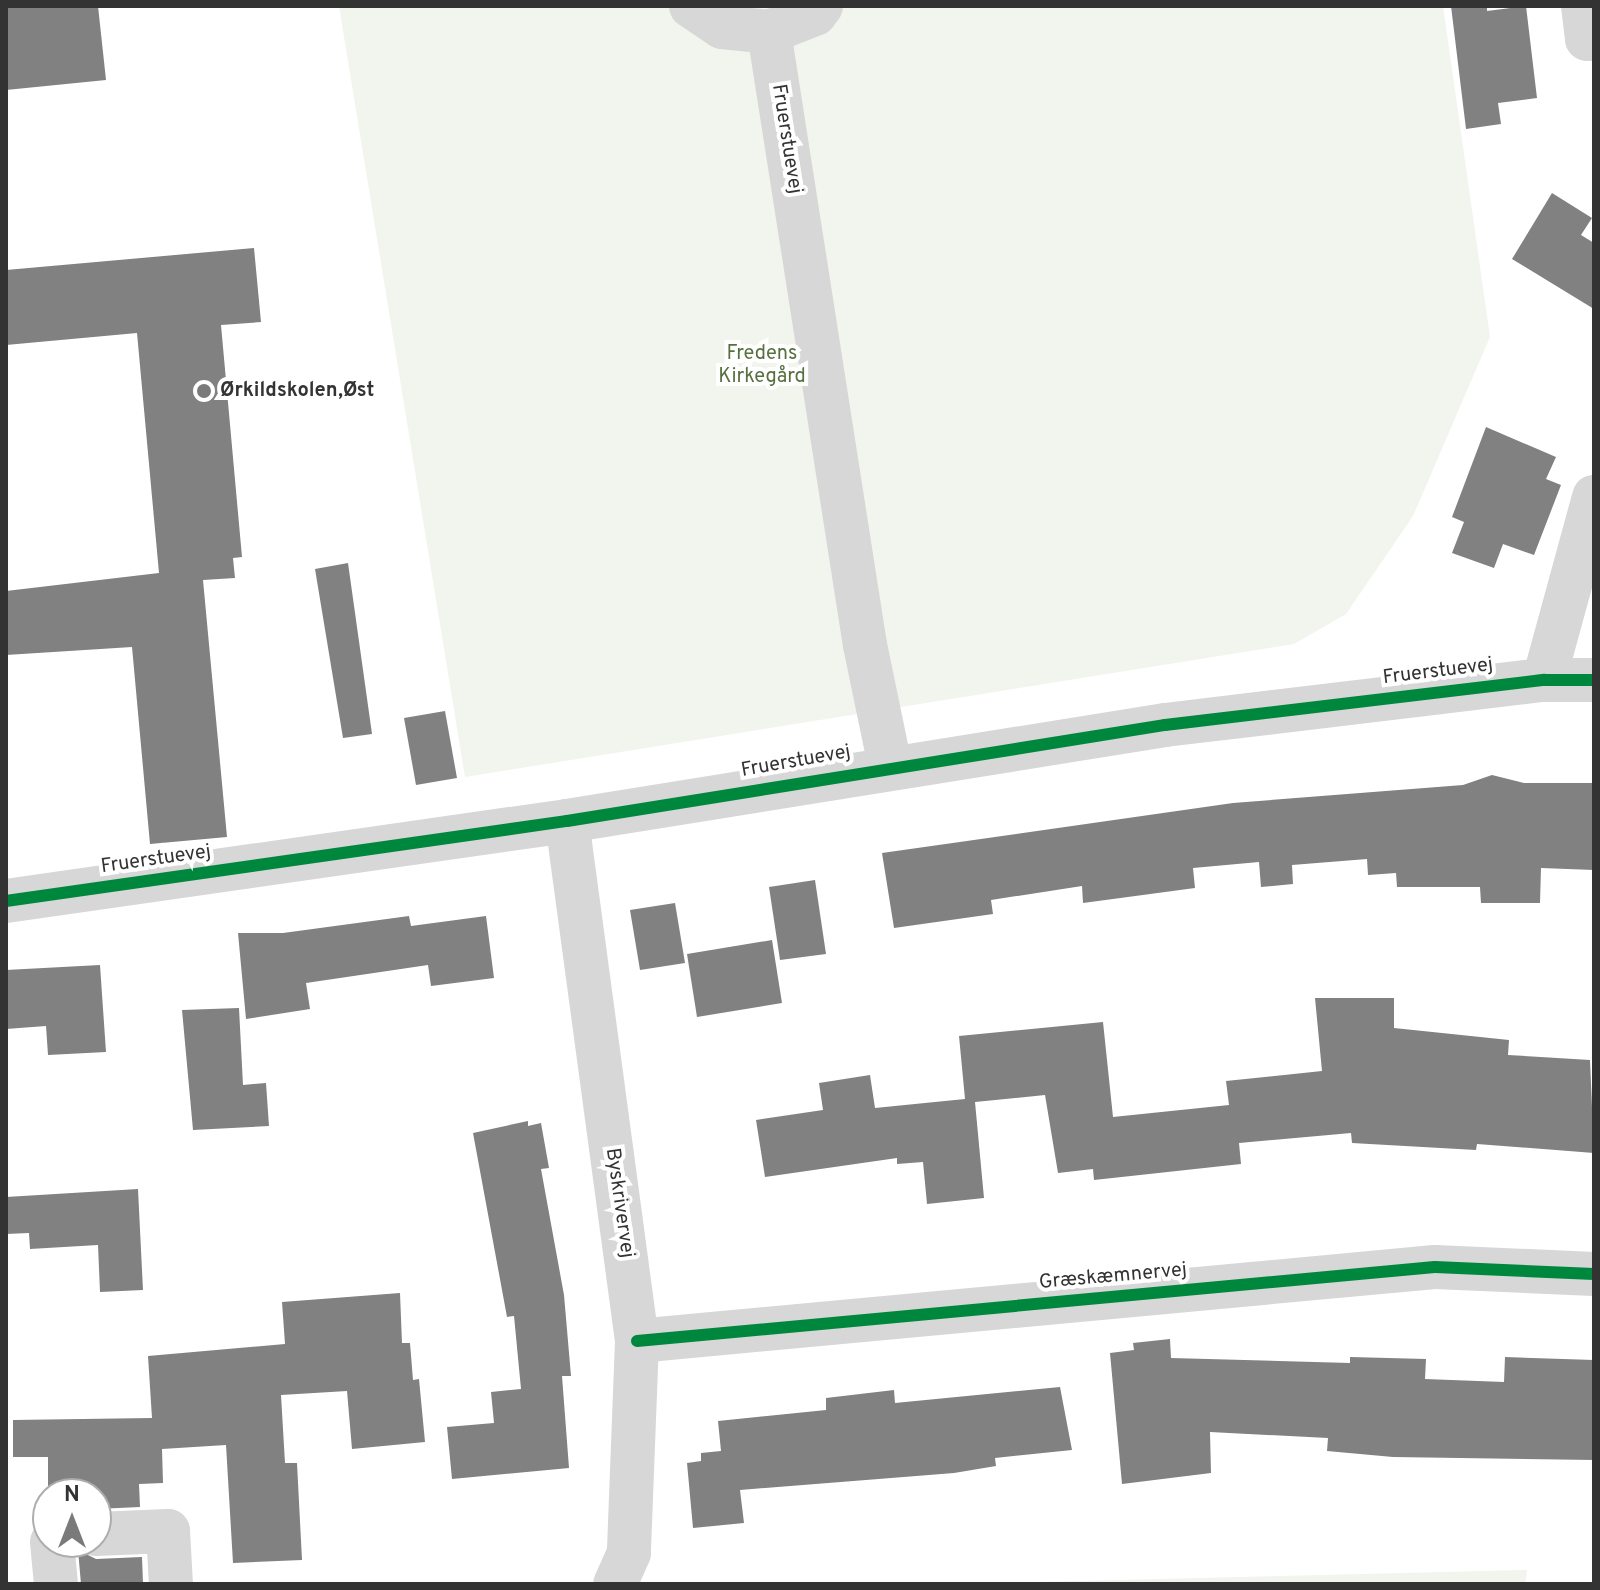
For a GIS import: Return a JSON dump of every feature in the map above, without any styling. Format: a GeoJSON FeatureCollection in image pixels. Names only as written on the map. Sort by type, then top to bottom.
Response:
{"type":"FeatureCollection","features":[{"type":"Feature","properties":{"kind":"street"},"geometry":{"type":"LineString","coordinates":[[691,6],[722,27],[769,32],[815,14],[821,6]]}},
{"type":"Feature","properties":{"kind":"street"},"geometry":{"type":"LineString","coordinates":[[1583,6],[1587,39],[1594,39]]}},
{"type":"Feature","properties":{"kind":"street","name":"Fruerstuevej"},"geometry":{"type":"LineString","coordinates":[[769,32],[865,645],[890,766]]}},
{"type":"Feature","properties":{"kind":"street"},"geometry":{"type":"LineString","coordinates":[[1544,680],[1594,497]]}},
{"type":"Feature","properties":{"kind":"street","name":"Fruerstuevej"},"geometry":{"type":"LineString","coordinates":[[6,901],[567,821],[890,766],[1165,725],[1544,680],[1594,680]]}},
{"type":"Feature","properties":{"kind":"street","name":"Byskrivervej"},"geometry":{"type":"LineString","coordinates":[[567,821],[637,1341],[629,1553],[615,1584]]}},
{"type":"Feature","properties":{"kind":"street","name":"Græskæmnervej"},"geometry":{"type":"LineString","coordinates":[[637,1341],[1435,1267],[1594,1274]]}},
{"type":"Feature","properties":{"kind":"street"},"geometry":{"type":"LineString","coordinates":[[112,1533],[168,1531],[171,1584]]}},
{"type":"Feature","properties":{"kind":"street"},"geometry":{"type":"LineString","coordinates":[[54,1558],[56,1584]]}},
{"type":"Feature","properties":{"kind":"green space","name":"Fredens Kirkegård"},"geometry":{"type":"Polygon","coordinates":[[[339,6],[1443,6],[1490,337],[1413,516],[1346,614],[1294,644],[465,777],[339,6]]]}},
{"type":"Feature","properties":{"kind":"green space"},"geometry":{"type":"Polygon","coordinates":[[[1527,1570],[1525,1584],[953,1584],[1527,1570]]]}},
{"type":"Feature","properties":{"kind":"building"},"geometry":{"type":"Polygon","coordinates":[[[98,6],[106,80],[6,90],[6,8],[98,6]]]}},
{"type":"Feature","properties":{"kind":"building"},"geometry":{"type":"Polygon","coordinates":[[[1451,6],[1487,6],[1487,11],[1526,6],[1537,98],[1498,103],[1501,124],[1466,129],[1451,6]]]}},
{"type":"Feature","properties":{"kind":"building"},"geometry":{"type":"Polygon","coordinates":[[[1552,193],[1592,218],[1581,235],[1594,243],[1594,309],[1512,259],[1552,193]]]}},
{"type":"Feature","properties":{"kind":"building"},"geometry":{"type":"Polygon","coordinates":[[[254,248],[261,322],[221,325],[242,557],[233,558],[235,578],[203,580],[227,837],[150,844],[132,647],[6,655],[6,591],[159,573],[137,333],[6,345],[6,270],[254,248]]]}},
{"type":"Feature","properties":{"kind":"building"},"geometry":{"type":"Polygon","coordinates":[[[1486,427],[1556,457],[1546,479],[1561,485],[1534,555],[1503,544],[1494,568],[1452,553],[1464,522],[1452,517],[1486,427]]]}},
{"type":"Feature","properties":{"kind":"building"},"geometry":{"type":"Polygon","coordinates":[[[348,563],[372,734],[343,738],[315,569],[348,563]]]}},
{"type":"Feature","properties":{"kind":"building"},"geometry":{"type":"Polygon","coordinates":[[[445,711],[457,778],[416,785],[404,718],[445,711]]]}},
{"type":"Feature","properties":{"kind":"building"},"geometry":{"type":"Polygon","coordinates":[[[1492,775],[1524,783],[1594,783],[1594,870],[1541,868],[1540,903],[1481,903],[1480,887],[1397,887],[1396,873],[1368,875],[1367,859],[1292,865],[1293,884],[1261,887],[1259,862],[1193,868],[1195,888],[1083,903],[1082,886],[991,900],[993,914],[894,928],[882,853],[1233,803],[1463,785],[1492,775]]]}},
{"type":"Feature","properties":{"kind":"building"},"geometry":{"type":"Polygon","coordinates":[[[815,880],[826,954],[780,960],[769,887],[815,880]]]}},
{"type":"Feature","properties":{"kind":"building"},"geometry":{"type":"Polygon","coordinates":[[[675,903],[685,963],[640,970],[630,910],[675,903]]]}},
{"type":"Feature","properties":{"kind":"building"},"geometry":{"type":"Polygon","coordinates":[[[409,916],[411,926],[486,916],[494,978],[431,986],[428,965],[306,983],[310,1009],[246,1019],[238,933],[283,933],[409,916]]]}},
{"type":"Feature","properties":{"kind":"building"},"geometry":{"type":"Polygon","coordinates":[[[772,940],[782,1003],[697,1017],[687,954],[772,940]]]}},
{"type":"Feature","properties":{"kind":"building"},"geometry":{"type":"Polygon","coordinates":[[[100,965],[106,1052],[48,1055],[46,1026],[6,1029],[6,970],[100,965]]]}},
{"type":"Feature","properties":{"kind":"building"},"geometry":{"type":"Polygon","coordinates":[[[1315,998],[1394,998],[1394,1028],[1509,1040],[1508,1055],[1590,1060],[1594,1153],[1477,1144],[1476,1150],[1352,1143],[1351,1133],[1239,1143],[1241,1164],[1094,1180],[1093,1169],[1058,1173],[1045,1095],[975,1102],[984,1198],[927,1204],[923,1162],[897,1164],[897,1158],[765,1177],[756,1120],[823,1110],[819,1083],[870,1075],[875,1108],[965,1099],[959,1036],[1103,1022],[1113,1117],[1229,1105],[1226,1081],[1322,1071],[1315,998]]]}},
{"type":"Feature","properties":{"kind":"building"},"geometry":{"type":"Polygon","coordinates":[[[239,1008],[243,1085],[266,1083],[269,1126],[193,1130],[182,1010],[239,1008]]]}},
{"type":"Feature","properties":{"kind":"building"},"geometry":{"type":"Polygon","coordinates":[[[528,1121],[528,1126],[541,1123],[549,1168],[541,1169],[564,1295],[571,1376],[562,1376],[569,1468],[452,1479],[447,1427],[494,1423],[491,1392],[521,1389],[514,1316],[507,1317],[473,1133],[528,1121]]]}},
{"type":"Feature","properties":{"kind":"building"},"geometry":{"type":"Polygon","coordinates":[[[138,1189],[143,1290],[100,1292],[98,1245],[30,1249],[29,1233],[6,1234],[6,1197],[138,1189]]]}},
{"type":"Feature","properties":{"kind":"building"},"geometry":{"type":"Polygon","coordinates":[[[400,1293],[402,1343],[410,1343],[413,1380],[419,1379],[425,1442],[352,1449],[347,1391],[281,1395],[285,1463],[297,1463],[302,1560],[233,1563],[226,1445],[162,1449],[163,1483],[139,1484],[140,1507],[112,1508],[112,1478],[48,1478],[48,1457],[13,1457],[13,1420],[152,1418],[148,1356],[285,1344],[282,1302],[400,1293]]]}},
{"type":"Feature","properties":{"kind":"building"},"geometry":{"type":"Polygon","coordinates":[[[1170,1339],[1171,1358],[1350,1363],[1350,1357],[1426,1359],[1425,1379],[1504,1382],[1505,1357],[1594,1360],[1594,1460],[1393,1457],[1327,1451],[1328,1438],[1210,1432],[1211,1473],[1122,1484],[1110,1353],[1134,1350],[1133,1343],[1170,1339]]]}},
{"type":"Feature","properties":{"kind":"building"},"geometry":{"type":"Polygon","coordinates":[[[1060,1387],[1072,1450],[995,1458],[996,1466],[954,1473],[740,1490],[744,1523],[693,1528],[687,1463],[701,1461],[701,1453],[721,1451],[718,1421],[826,1410],[826,1398],[894,1390],[895,1403],[1060,1387]]]}},
{"type":"Feature","properties":{"kind":"building"},"geometry":{"type":"Polygon","coordinates":[[[142,1557],[143,1584],[81,1584],[79,1558],[142,1557]]]}},
{"type":"Feature","properties":{"kind":"cycle path"},"geometry":{"type":"LineString","coordinates":[[6,901],[567,821],[1165,725],[1544,680],[1594,680]]}},
{"type":"Feature","properties":{"kind":"cycle path"},"geometry":{"type":"LineString","coordinates":[[637,1341],[1435,1267],[1594,1274]]}},
{"type":"Feature","properties":{"kind":"place","name":"Ørkildskolen,Øst"},"geometry":{"type":"Point","coordinates":[204,391]}}]}
